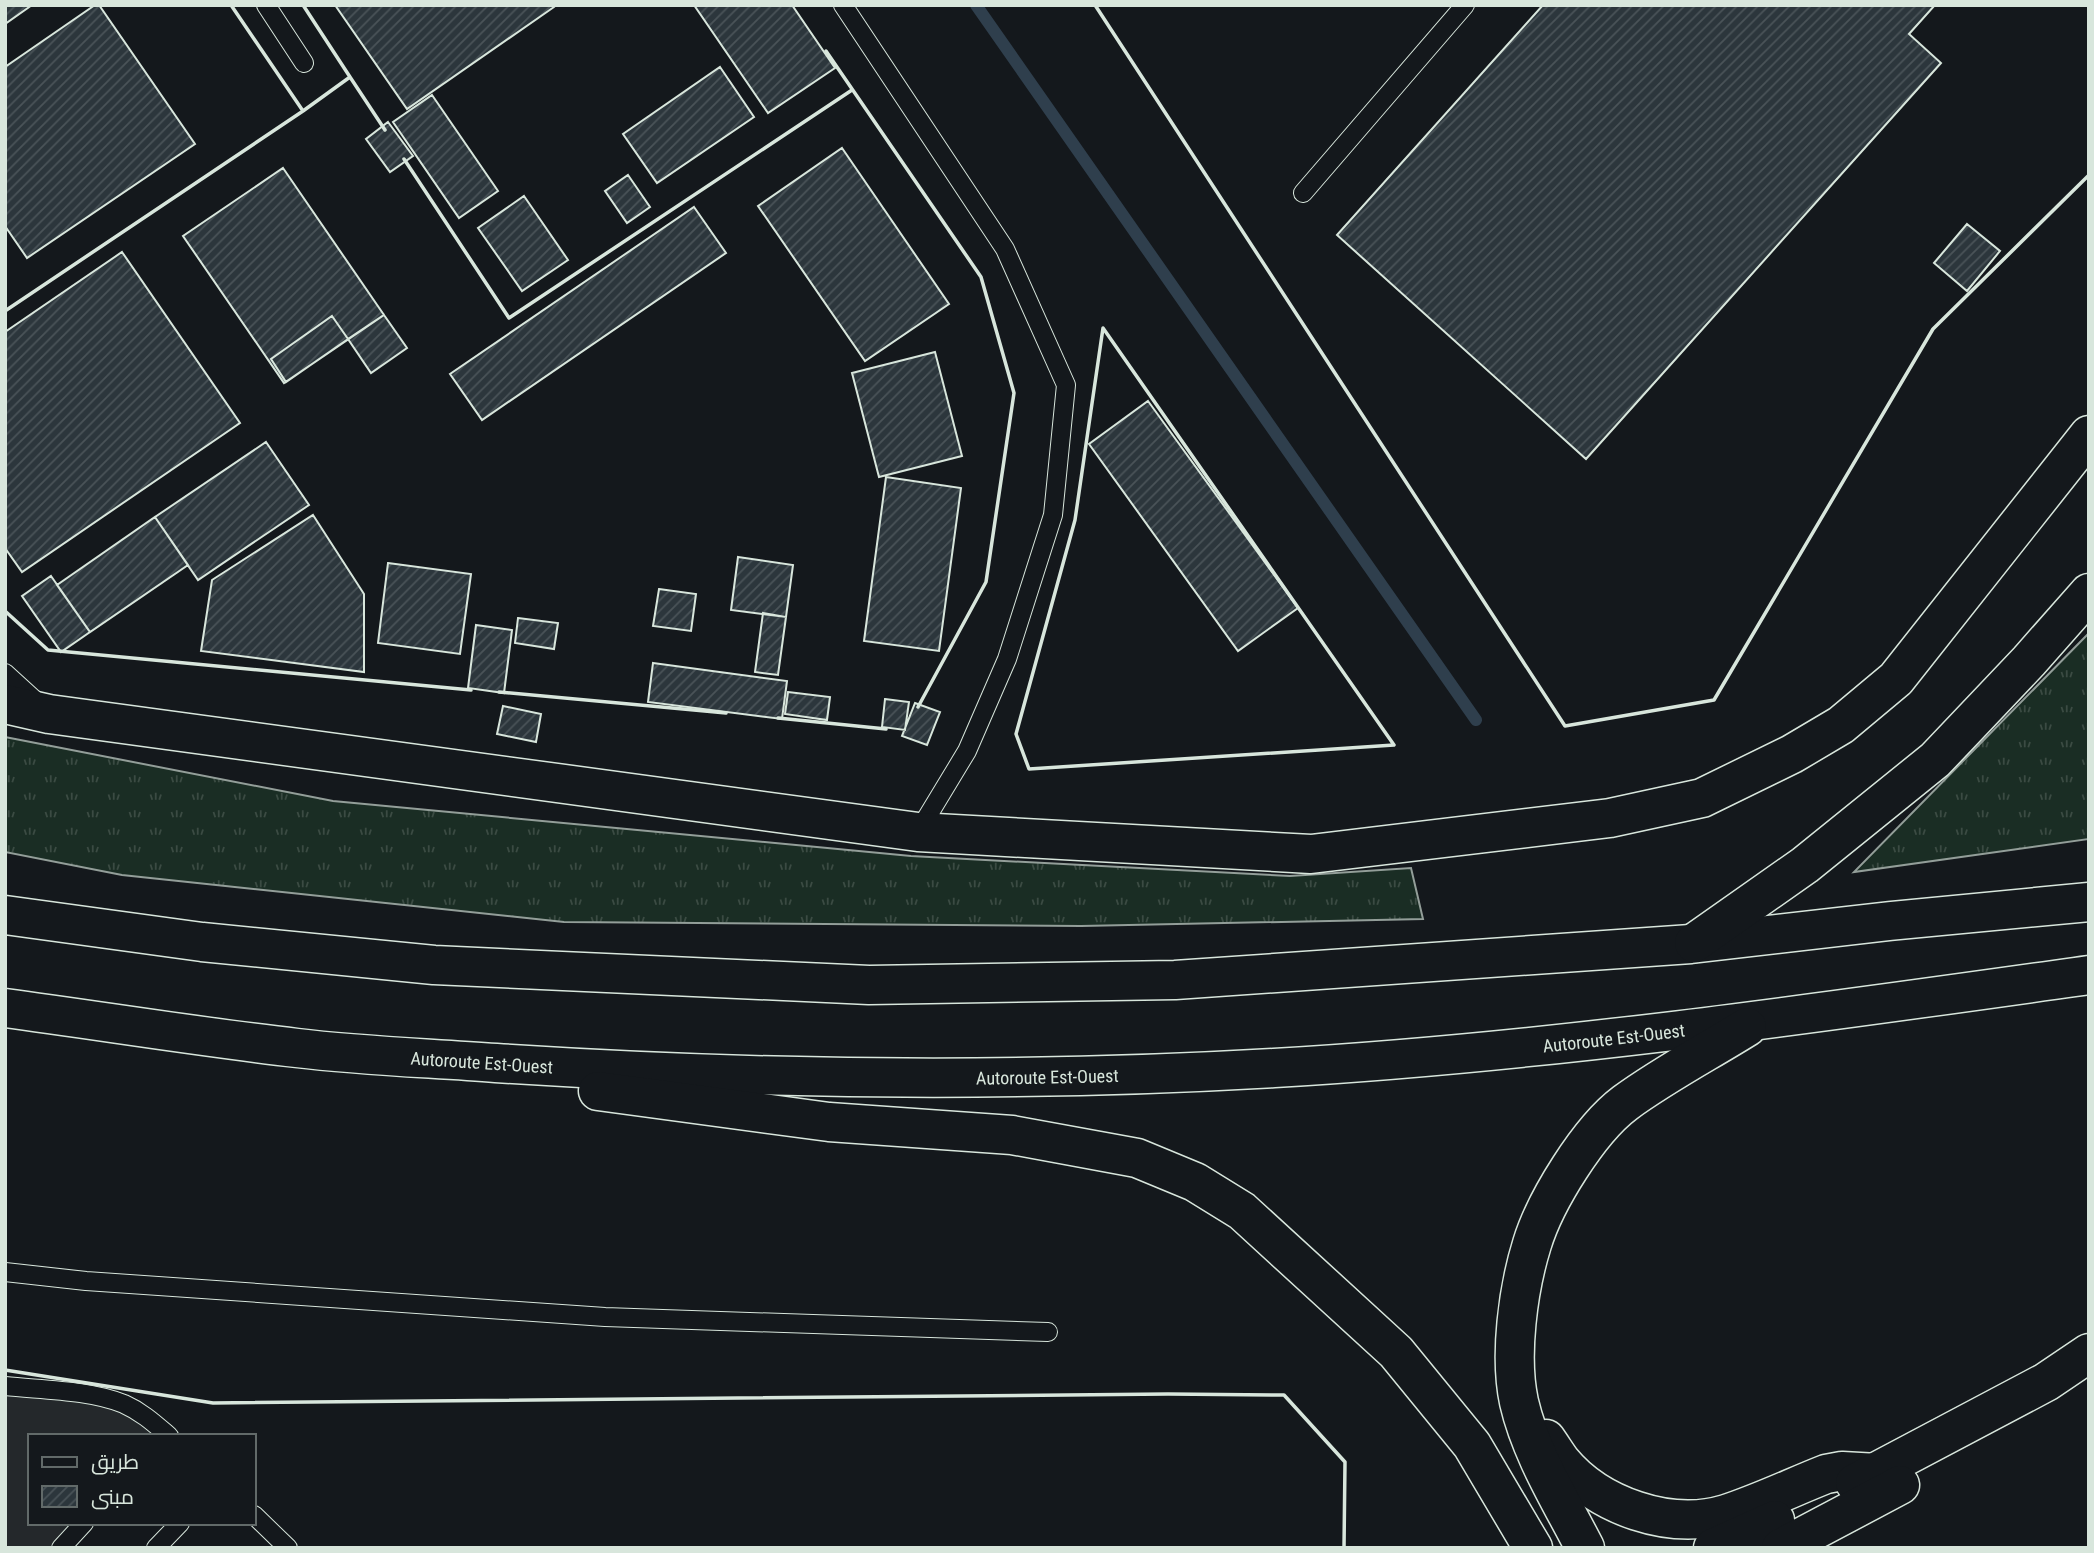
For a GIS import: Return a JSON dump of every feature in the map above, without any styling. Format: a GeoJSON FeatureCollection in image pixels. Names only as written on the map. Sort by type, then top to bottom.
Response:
{"type":"FeatureCollection","features":[{"type":"Feature","properties":{"kind":"main road"},"geometry":{"type":"LineString","coordinates":[[5,704],[49,714],[918,832],[1311,853],[1610,818],[1702,798],[1792,754],[1841,725],[1896,679],[2089,435]]}},
{"type":"Feature","properties":{"kind":"main road"},"geometry":{"type":"LineString","coordinates":[[1691,944],[1805,864],[1935,760],[2089,593]]}},
{"type":"Feature","properties":{"kind":"main road"},"geometry":{"type":"LineString","coordinates":[[5,915],[202,942],[435,965],[869,985],[1175,981],[1691,944],[2089,902]]}},
{"type":"Feature","properties":{"kind":"main road","name":"Autoroute Est-Ouest"},"geometry":{"type":"LineString","coordinates":[[5,1008],[301,1049],[574,1068],[728,1074],[1023,1077],[1273,1068],[1452,1055],[1756,1022],[2089,975]]}},
{"type":"Feature","properties":{"kind":"main road"},"geometry":{"type":"LineString","coordinates":[[1585,1548],[1535,1450],[1518,1399],[1516,1350],[1519,1295],[1532,1242],[1556,1191],[1585,1144],[1624,1104],[1756,1022]]}},
{"type":"Feature","properties":{"kind":"main road"},"geometry":{"type":"LineString","coordinates":[[301,1049],[829,1122],[1012,1135],[1137,1158],[1195,1182],[1242,1211],[1396,1352],[1472,1446],[1533,1548]]}},
{"type":"Feature","properties":{"kind":"main road"},"geometry":{"type":"LineString","coordinates":[[1516,1350],[1542,1432],[1562,1462],[1589,1486],[1619,1504],[1654,1516],[1690,1519],[1725,1514],[1826,1474],[1842,1471],[1878,1473]]}},
{"type":"Feature","properties":{"kind":"main road"},"geometry":{"type":"LineString","coordinates":[[1713,1548],[1878,1473],[2046,1382],[2089,1353]]}},
{"type":"Feature","properties":{"kind":"main road"},"geometry":{"type":"LineString","coordinates":[[1781,1548],[2048,1406],[2089,1378]]}},
{"type":"Feature","properties":{"kind":"main road"},"geometry":{"type":"LineString","coordinates":[[1472,1446],[1505,1548]]}},
{"type":"Feature","properties":{"kind":"lane"},"geometry":{"type":"LineString","coordinates":[[266,5],[304,64]]}},
{"type":"Feature","properties":{"kind":"lane"},"geometry":{"type":"LineString","coordinates":[[843,5],[1005,249],[1066,385],[1053,515],[1007,659],[967,751],[918,832]]}},
{"type":"Feature","properties":{"kind":"lane"},"geometry":{"type":"LineString","coordinates":[[1303,193],[1465,5]]}},
{"type":"Feature","properties":{"kind":"lane"},"geometry":{"type":"LineString","coordinates":[[5,673],[49,714]]}},
{"type":"Feature","properties":{"kind":"lane"},"geometry":{"type":"LineString","coordinates":[[5,1272],[100,1282],[605,1317],[1048,1332]]}},
{"type":"Feature","properties":{"kind":"lane"},"geometry":{"type":"LineString","coordinates":[[5,1386],[100,1396],[125,1404],[148,1417],[167,1434]]}},
{"type":"Feature","properties":{"kind":"lane"},"geometry":{"type":"LineString","coordinates":[[256,1517],[288,1548]]}},
{"type":"Feature","properties":{"kind":"lane"},"geometry":{"type":"LineString","coordinates":[[61,1548],[82,1525]]}},
{"type":"Feature","properties":{"kind":"lane"},"geometry":{"type":"LineString","coordinates":[[156,1548],[178,1525]]}},
{"type":"Feature","properties":{"kind":"green space"},"geometry":{"type":"Polygon","coordinates":[[[2089,633],[2089,839],[1854,872],[2089,633]]]}},
{"type":"Feature","properties":{"kind":"green space"},"geometry":{"type":"Polygon","coordinates":[[[5,737],[333,801],[911,856],[1290,876],[1411,868],[1423,919],[1081,926],[564,922],[122,875],[5,852],[5,737]]]}},
{"type":"Feature","properties":{"kind":"shaded area"},"geometry":{"type":"Polygon","coordinates":[[[5,1386],[119,1400],[164,1434],[28,1434],[28,1525],[81,1525],[59,1548],[5,1548],[5,1386]]]}},
{"type":"Feature","properties":{"kind":"building"},"geometry":{"type":"Polygon","coordinates":[[[5,5],[32,5],[5,24],[5,5]]]}},
{"type":"Feature","properties":{"kind":"building"},"geometry":{"type":"Polygon","coordinates":[[[95,5],[99,5],[195,144],[27,258],[5,226],[5,67],[95,5]]]}},
{"type":"Feature","properties":{"kind":"building"},"geometry":{"type":"Polygon","coordinates":[[[335,5],[553,5],[554,7],[407,109],[335,5]]]}},
{"type":"Feature","properties":{"kind":"building"},"geometry":{"type":"Polygon","coordinates":[[[694,5],[792,5],[835,68],[768,113],[694,5]]]}},
{"type":"Feature","properties":{"kind":"building"},"geometry":{"type":"Polygon","coordinates":[[[1543,5],[1935,5],[1909,34],[1941,63],[1586,459],[1337,235],[1543,5]]]}},
{"type":"Feature","properties":{"kind":"building"},"geometry":{"type":"Polygon","coordinates":[[[720,67],[754,117],[657,183],[623,134],[720,67]]]}},
{"type":"Feature","properties":{"kind":"building"},"geometry":{"type":"Polygon","coordinates":[[[432,95],[498,191],[459,218],[393,122],[432,95]]]}},
{"type":"Feature","properties":{"kind":"building"},"geometry":{"type":"Polygon","coordinates":[[[388,122],[413,156],[390,172],[366,139],[388,122]]]}},
{"type":"Feature","properties":{"kind":"building"},"geometry":{"type":"Polygon","coordinates":[[[842,148],[949,304],[865,361],[758,206],[842,148]]]}},
{"type":"Feature","properties":{"kind":"building"},"geometry":{"type":"Polygon","coordinates":[[[283,168],[384,315],[284,383],[183,236],[283,168]]]}},
{"type":"Feature","properties":{"kind":"building"},"geometry":{"type":"Polygon","coordinates":[[[628,175],[650,207],[627,223],[605,191],[628,175]]]}},
{"type":"Feature","properties":{"kind":"building"},"geometry":{"type":"Polygon","coordinates":[[[524,196],[568,260],[522,291],[478,228],[524,196]]]}},
{"type":"Feature","properties":{"kind":"building"},"geometry":{"type":"Polygon","coordinates":[[[694,207],[726,253],[482,420],[450,374],[694,207]]]}},
{"type":"Feature","properties":{"kind":"building"},"geometry":{"type":"Polygon","coordinates":[[[1967,224],[2000,251],[1967,291],[1934,263],[1967,224]]]}},
{"type":"Feature","properties":{"kind":"building"},"geometry":{"type":"Polygon","coordinates":[[[122,252],[240,423],[22,572],[5,548],[5,332],[122,252]]]}},
{"type":"Feature","properties":{"kind":"building"},"geometry":{"type":"Polygon","coordinates":[[[384,315],[407,348],[371,373],[348,339],[384,315]]]}},
{"type":"Feature","properties":{"kind":"building"},"geometry":{"type":"Polygon","coordinates":[[[332,316],[348,339],[286,382],[271,359],[332,316]]]}},
{"type":"Feature","properties":{"kind":"building"},"geometry":{"type":"Polygon","coordinates":[[[935,352],[962,456],[879,477],[852,373],[935,352]]]}},
{"type":"Feature","properties":{"kind":"building"},"geometry":{"type":"Polygon","coordinates":[[[1148,401],[1298,608],[1238,651],[1089,444],[1148,401]]]}},
{"type":"Feature","properties":{"kind":"building"},"geometry":{"type":"Polygon","coordinates":[[[266,442],[309,505],[198,580],[155,517],[266,442]]]}},
{"type":"Feature","properties":{"kind":"building"},"geometry":{"type":"Polygon","coordinates":[[[886,477],[961,488],[939,651],[864,641],[886,477]]]}},
{"type":"Feature","properties":{"kind":"building"},"geometry":{"type":"Polygon","coordinates":[[[313,515],[364,594],[364,672],[201,651],[212,580],[313,515]]]}},
{"type":"Feature","properties":{"kind":"building"},"geometry":{"type":"Polygon","coordinates":[[[155,517],[188,565],[90,632],[57,585],[155,517]]]}},
{"type":"Feature","properties":{"kind":"building"},"geometry":{"type":"Polygon","coordinates":[[[738,557],[793,565],[786,617],[731,610],[738,557]]]}},
{"type":"Feature","properties":{"kind":"building"},"geometry":{"type":"Polygon","coordinates":[[[388,563],[471,574],[460,654],[378,643],[388,563]]]}},
{"type":"Feature","properties":{"kind":"building"},"geometry":{"type":"Polygon","coordinates":[[[51,576],[90,632],[61,652],[22,596],[51,576]]]}},
{"type":"Feature","properties":{"kind":"building"},"geometry":{"type":"Polygon","coordinates":[[[659,589],[696,594],[691,631],[653,626],[659,589]]]}},
{"type":"Feature","properties":{"kind":"building"},"geometry":{"type":"Polygon","coordinates":[[[763,613],[786,617],[778,675],[755,672],[763,613]]]}},
{"type":"Feature","properties":{"kind":"building"},"geometry":{"type":"Polygon","coordinates":[[[518,618],[558,623],[554,649],[515,643],[518,618]]]}},
{"type":"Feature","properties":{"kind":"building"},"geometry":{"type":"Polygon","coordinates":[[[476,625],[512,630],[504,693],[468,688],[476,625]]]}},
{"type":"Feature","properties":{"kind":"building"},"geometry":{"type":"Polygon","coordinates":[[[653,663],[787,681],[782,719],[648,702],[653,663]]]}},
{"type":"Feature","properties":{"kind":"building"},"geometry":{"type":"Polygon","coordinates":[[[788,692],[830,697],[827,720],[785,714],[788,692]]]}},
{"type":"Feature","properties":{"kind":"building"},"geometry":{"type":"Polygon","coordinates":[[[885,699],[909,702],[905,730],[882,727],[885,699]]]}},
{"type":"Feature","properties":{"kind":"building"},"geometry":{"type":"Polygon","coordinates":[[[915,703],[940,712],[927,745],[902,736],[915,703]]]}},
{"type":"Feature","properties":{"kind":"building"},"geometry":{"type":"Polygon","coordinates":[[[503,706],[541,714],[536,742],[497,734],[503,706]]]}},
{"type":"Feature","properties":{"kind":"waterway"},"geometry":{"type":"LineString","coordinates":[[976,5],[1476,720]]}},
{"type":"Feature","properties":{"kind":"wall"},"geometry":{"type":"LineString","coordinates":[[5,311],[303,111],[231,5]]}},
{"type":"Feature","properties":{"kind":"wall"},"geometry":{"type":"LineString","coordinates":[[303,5],[350,77],[303,111]]}},
{"type":"Feature","properties":{"kind":"wall"},"geometry":{"type":"LineString","coordinates":[[1095,5],[1565,726],[1714,700],[1933,329],[2089,175]]}},
{"type":"Feature","properties":{"kind":"wall"},"geometry":{"type":"LineString","coordinates":[[826,51],[981,277],[1014,393],[986,582],[918,707]]}},
{"type":"Feature","properties":{"kind":"wall"},"geometry":{"type":"LineString","coordinates":[[350,77],[385,130]]}},
{"type":"Feature","properties":{"kind":"wall"},"geometry":{"type":"LineString","coordinates":[[404,159],[509,318],[852,90]]}},
{"type":"Feature","properties":{"kind":"wall"},"geometry":{"type":"LineString","coordinates":[[1103,328],[1394,745],[1029,769],[1016,734],[1075,520],[1103,328]]}},
{"type":"Feature","properties":{"kind":"wall"},"geometry":{"type":"LineString","coordinates":[[5,611],[48,650],[471,690]]}},
{"type":"Feature","properties":{"kind":"wall"},"geometry":{"type":"LineString","coordinates":[[499,692],[726,713]]}},
{"type":"Feature","properties":{"kind":"wall"},"geometry":{"type":"LineString","coordinates":[[778,718],[886,729]]}},
{"type":"Feature","properties":{"kind":"wall"},"geometry":{"type":"LineString","coordinates":[[5,1370],[213,1403],[1284,1395],[1345,1462],[1344,1548]]}}]}
